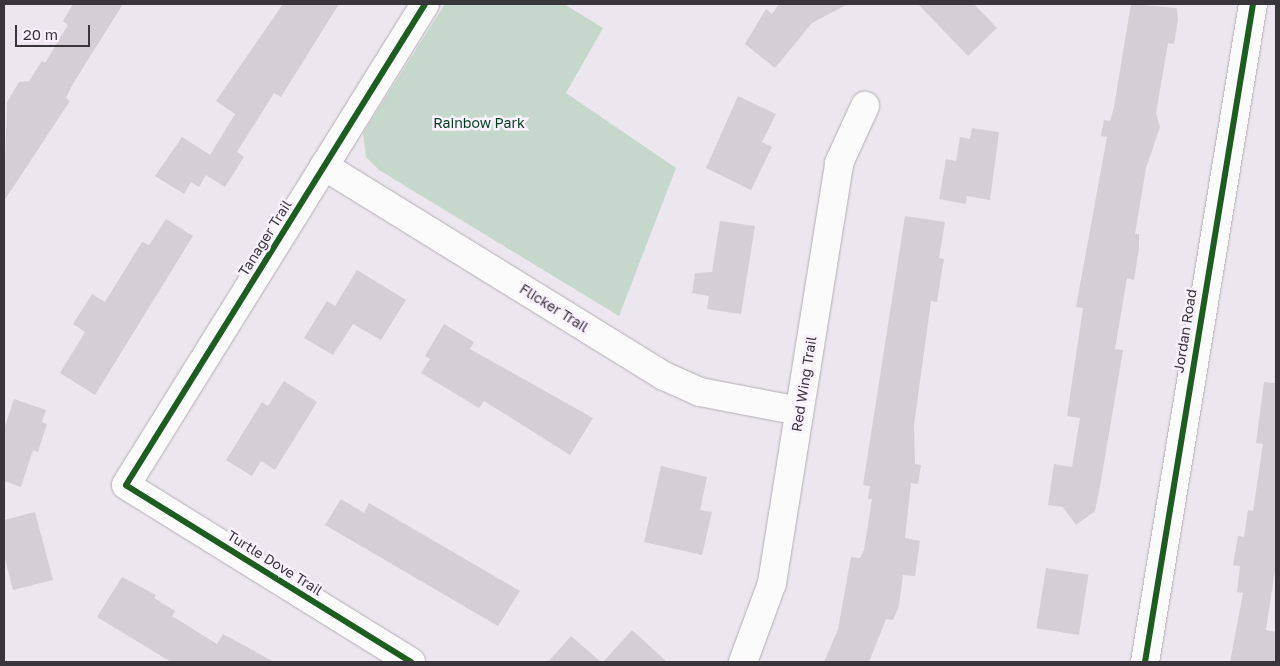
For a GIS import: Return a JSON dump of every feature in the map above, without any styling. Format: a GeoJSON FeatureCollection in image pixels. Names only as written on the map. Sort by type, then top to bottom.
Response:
{"type":"FeatureCollection","features":[{"type":"Feature","properties":{"kind":"street","name":"Tanager Trail"},"geometry":{"type":"LineString","coordinates":[[126,485],[425,4]]}},
{"type":"Feature","properties":{"kind":"street","name":"Jordan Road"},"geometry":{"type":"LineString","coordinates":[[1145,662],[1253,4]]}},
{"type":"Feature","properties":{"kind":"street","name":"Red Wing Trail"},"geometry":{"type":"LineString","coordinates":[[743,662],[772,583],[839,163],[865,106]]}},
{"type":"Feature","properties":{"kind":"street","name":"Flicker Trail"},"geometry":{"type":"LineString","coordinates":[[324,166],[664,376],[700,392],[799,411]]}},
{"type":"Feature","properties":{"kind":"street","name":"Turtle Dove Trail"},"geometry":{"type":"LineString","coordinates":[[126,485],[411,662]]}},
{"type":"Feature","properties":{"kind":"green space","name":"Rainbow Park"},"geometry":{"type":"Polygon","coordinates":[[[445,4],[564,4],[603,28],[566,93],[676,168],[619,316],[379,170],[366,157],[363,133],[445,4]]]}},
{"type":"Feature","properties":{"kind":"building"},"geometry":{"type":"Polygon","coordinates":[[[73,4],[123,4],[74,82],[66,98],[70,101],[4,201],[7,102],[19,82],[29,81],[42,61],[45,63],[68,25],[63,21],[73,4]]]}},
{"type":"Feature","properties":{"kind":"building"},"geometry":{"type":"Polygon","coordinates":[[[283,4],[339,4],[281,97],[274,93],[237,152],[244,157],[225,187],[206,175],[199,187],[191,182],[184,194],[155,176],[182,137],[210,155],[235,114],[216,101],[283,4]]]}},
{"type":"Feature","properties":{"kind":"building"},"geometry":{"type":"Polygon","coordinates":[[[779,4],[848,4],[812,23],[775,68],[745,44],[766,9],[772,14],[779,4]]]}},
{"type":"Feature","properties":{"kind":"building"},"geometry":{"type":"Polygon","coordinates":[[[918,4],[974,4],[997,28],[968,56],[918,4]]]}},
{"type":"Feature","properties":{"kind":"building"},"geometry":{"type":"Polygon","coordinates":[[[1131,4],[1177,8],[1178,20],[1174,44],[1168,43],[1156,113],[1160,127],[1146,168],[1135,234],[1139,234],[1139,248],[1134,280],[1127,278],[1115,349],[1123,350],[1095,511],[1076,525],[1063,507],[1048,505],[1054,464],[1072,467],[1080,418],[1067,416],[1083,308],[1076,307],[1107,137],[1101,136],[1104,120],[1110,121],[1114,107],[1131,4]]]}},
{"type":"Feature","properties":{"kind":"building"},"geometry":{"type":"Polygon","coordinates":[[[738,96],[776,114],[762,142],[772,147],[751,190],[706,168],[738,96]]]}},
{"type":"Feature","properties":{"kind":"building"},"geometry":{"type":"Polygon","coordinates":[[[972,128],[999,132],[990,200],[967,196],[966,204],[939,199],[946,159],[956,161],[960,137],[970,139],[972,128]]]}},
{"type":"Feature","properties":{"kind":"building"},"geometry":{"type":"Polygon","coordinates":[[[905,216],[945,222],[939,258],[944,259],[937,302],[931,301],[914,425],[915,464],[921,465],[918,484],[911,483],[905,538],[920,541],[915,576],[903,575],[899,606],[893,620],[886,619],[869,662],[824,662],[838,629],[851,557],[860,558],[864,550],[872,499],[868,499],[870,486],[863,485],[905,216]]]}},
{"type":"Feature","properties":{"kind":"building"},"geometry":{"type":"Polygon","coordinates":[[[166,219],[193,236],[95,395],[60,373],[85,332],[73,324],[92,294],[105,302],[142,242],[149,245],[166,219]]]}},
{"type":"Feature","properties":{"kind":"building"},"geometry":{"type":"Polygon","coordinates":[[[720,221],[755,226],[741,314],[707,309],[709,296],[692,293],[695,273],[712,272],[720,221]]]}},
{"type":"Feature","properties":{"kind":"building"},"geometry":{"type":"Polygon","coordinates":[[[357,270],[406,300],[381,340],[353,324],[333,355],[304,338],[327,301],[335,306],[357,270]]]}},
{"type":"Feature","properties":{"kind":"building"},"geometry":{"type":"Polygon","coordinates":[[[444,324],[474,342],[470,349],[593,418],[570,455],[484,401],[479,408],[421,373],[430,359],[425,356],[444,324]]]}},
{"type":"Feature","properties":{"kind":"building"},"geometry":{"type":"Polygon","coordinates":[[[284,381],[317,402],[275,470],[261,461],[252,476],[226,460],[262,402],[268,406],[284,381]]]}},
{"type":"Feature","properties":{"kind":"building"},"geometry":{"type":"Polygon","coordinates":[[[1264,382],[1276,383],[1276,563],[1266,630],[1276,632],[1276,662],[1230,662],[1243,593],[1237,592],[1240,566],[1233,565],[1238,536],[1244,537],[1248,510],[1253,511],[1263,444],[1256,443],[1264,382]]]}},
{"type":"Feature","properties":{"kind":"building"},"geometry":{"type":"Polygon","coordinates":[[[14,399],[46,410],[42,422],[47,424],[38,452],[33,450],[21,487],[4,481],[4,429],[14,399]]]}},
{"type":"Feature","properties":{"kind":"building"},"geometry":{"type":"Polygon","coordinates":[[[661,466],[707,477],[700,510],[712,512],[702,555],[644,542],[661,466]]]}},
{"type":"Feature","properties":{"kind":"building"},"geometry":{"type":"Polygon","coordinates":[[[341,499],[364,513],[369,503],[520,591],[498,626],[325,525],[341,499]]]}},
{"type":"Feature","properties":{"kind":"building"},"geometry":{"type":"Polygon","coordinates":[[[35,512],[53,580],[13,590],[4,555],[4,520],[35,512]]]}},
{"type":"Feature","properties":{"kind":"building"},"geometry":{"type":"Polygon","coordinates":[[[1046,568],[1088,575],[1079,635],[1036,628],[1046,568]]]}},
{"type":"Feature","properties":{"kind":"building"},"geometry":{"type":"Polygon","coordinates":[[[122,577],[156,595],[154,598],[175,611],[172,616],[217,644],[223,634],[274,662],[171,662],[97,617],[122,577]]]}},
{"type":"Feature","properties":{"kind":"building"},"geometry":{"type":"Polygon","coordinates":[[[632,630],[667,662],[603,662],[632,630]]]}},
{"type":"Feature","properties":{"kind":"building"},"geometry":{"type":"Polygon","coordinates":[[[571,636],[601,662],[548,662],[571,636]]]}},
{"type":"Feature","properties":{"kind":"cycle path"},"geometry":{"type":"LineString","coordinates":[[411,662],[126,485],[425,4]]}},
{"type":"Feature","properties":{"kind":"cycle path"},"geometry":{"type":"LineString","coordinates":[[1145,662],[1253,4]]}}]}
